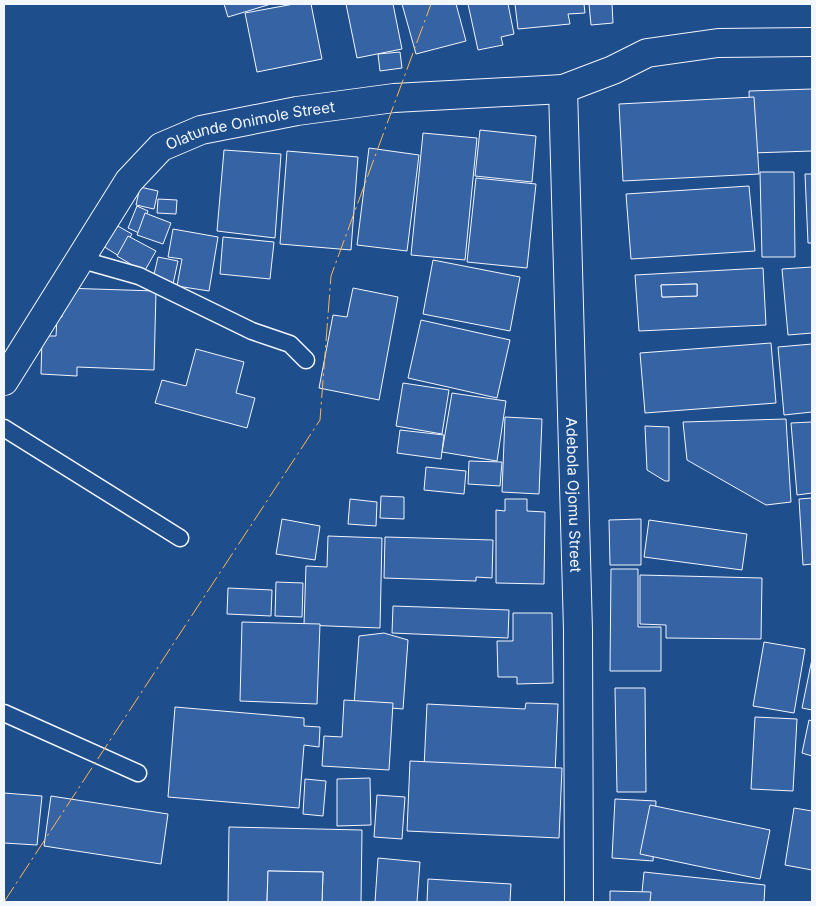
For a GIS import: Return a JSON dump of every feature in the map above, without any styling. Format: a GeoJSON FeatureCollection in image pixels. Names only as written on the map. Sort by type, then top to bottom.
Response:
{"type":"FeatureCollection","features":[{"type":"Feature","properties":{"kind":"street","name":"Olatunde Onimole Street"},"geometry":{"type":"LineString","coordinates":[[4,381],[129,181],[160,147],[201,130],[297,110],[394,98],[563,89],[612,70],[647,53],[718,43],[812,42]]}},
{"type":"Feature","properties":{"kind":"street","name":"Adebola Ojomu Street"},"geometry":{"type":"LineString","coordinates":[[563,89],[578,630],[579,902]]}},
{"type":"Feature","properties":{"kind":"lane"},"geometry":{"type":"LineString","coordinates":[[79,259],[139,276],[252,331],[290,344],[306,360]]}},
{"type":"Feature","properties":{"kind":"lane"},"geometry":{"type":"LineString","coordinates":[[4,428],[180,538]]}},
{"type":"Feature","properties":{"kind":"lane"},"geometry":{"type":"LineString","coordinates":[[4,713],[138,773]]}},
{"type":"Feature","properties":{"kind":"building"},"geometry":{"type":"Polygon","coordinates":[[[224,4],[271,4],[228,17],[224,4]]]}},
{"type":"Feature","properties":{"kind":"building"},"geometry":{"type":"Polygon","coordinates":[[[294,4],[311,4],[322,59],[257,72],[245,13],[294,4]]]}},
{"type":"Feature","properties":{"kind":"building"},"geometry":{"type":"Polygon","coordinates":[[[346,4],[393,4],[402,49],[357,58],[346,4]]]}},
{"type":"Feature","properties":{"kind":"building"},"geometry":{"type":"Polygon","coordinates":[[[402,4],[456,4],[466,41],[416,54],[402,4]]]}},
{"type":"Feature","properties":{"kind":"building"},"geometry":{"type":"Polygon","coordinates":[[[468,4],[508,4],[514,34],[501,37],[503,45],[478,50],[468,4]]]}},
{"type":"Feature","properties":{"kind":"building"},"geometry":{"type":"Polygon","coordinates":[[[515,4],[584,4],[585,13],[568,14],[570,24],[518,29],[515,4]]]}},
{"type":"Feature","properties":{"kind":"building"},"geometry":{"type":"Polygon","coordinates":[[[589,4],[612,4],[613,23],[591,25],[589,4]]]}},
{"type":"Feature","properties":{"kind":"building"},"geometry":{"type":"Polygon","coordinates":[[[400,52],[402,68],[380,71],[378,54],[400,52]]]}},
{"type":"Feature","properties":{"kind":"building"},"geometry":{"type":"Polygon","coordinates":[[[812,89],[812,151],[751,153],[749,91],[812,89]]]}},
{"type":"Feature","properties":{"kind":"building"},"geometry":{"type":"Polygon","coordinates":[[[754,97],[759,174],[623,181],[619,104],[754,97]]]}},
{"type":"Feature","properties":{"kind":"building"},"geometry":{"type":"Polygon","coordinates":[[[480,130],[536,136],[532,182],[475,176],[480,130]]]}},
{"type":"Feature","properties":{"kind":"building"},"geometry":{"type":"Polygon","coordinates":[[[423,133],[477,138],[465,260],[411,255],[423,133]]]}},
{"type":"Feature","properties":{"kind":"building"},"geometry":{"type":"Polygon","coordinates":[[[369,148],[419,155],[407,251],[357,245],[369,148]]]}},
{"type":"Feature","properties":{"kind":"building"},"geometry":{"type":"Polygon","coordinates":[[[224,150],[281,154],[275,238],[217,231],[224,150]]]}},
{"type":"Feature","properties":{"kind":"building"},"geometry":{"type":"Polygon","coordinates":[[[287,151],[358,157],[351,250],[280,244],[287,151]]]}},
{"type":"Feature","properties":{"kind":"building"},"geometry":{"type":"Polygon","coordinates":[[[760,172],[794,172],[795,257],[762,257],[760,172]]]}},
{"type":"Feature","properties":{"kind":"building"},"geometry":{"type":"Polygon","coordinates":[[[805,174],[812,174],[812,243],[808,243],[805,174]]]}},
{"type":"Feature","properties":{"kind":"building"},"geometry":{"type":"Polygon","coordinates":[[[476,178],[536,184],[527,268],[467,262],[476,178]]]}},
{"type":"Feature","properties":{"kind":"building"},"geometry":{"type":"Polygon","coordinates":[[[749,186],[755,251],[631,259],[626,194],[749,186]]]}},
{"type":"Feature","properties":{"kind":"building"},"geometry":{"type":"Polygon","coordinates":[[[140,187],[158,191],[154,209],[136,205],[140,187]]]}},
{"type":"Feature","properties":{"kind":"building"},"geometry":{"type":"Polygon","coordinates":[[[158,199],[177,200],[176,214],[157,213],[158,199]]]}},
{"type":"Feature","properties":{"kind":"building"},"geometry":{"type":"Polygon","coordinates":[[[137,206],[148,211],[139,233],[128,228],[137,206]]]}},
{"type":"Feature","properties":{"kind":"building"},"geometry":{"type":"Polygon","coordinates":[[[145,213],[171,223],[163,244],[137,235],[145,213]]]}},
{"type":"Feature","properties":{"kind":"building"},"geometry":{"type":"Polygon","coordinates":[[[116,225],[132,234],[119,256],[103,246],[116,225]]]}},
{"type":"Feature","properties":{"kind":"building"},"geometry":{"type":"Polygon","coordinates":[[[173,229],[218,237],[209,291],[177,286],[182,259],[168,257],[173,229]]]}},
{"type":"Feature","properties":{"kind":"building"},"geometry":{"type":"Polygon","coordinates":[[[128,236],[156,251],[144,272],[117,256],[128,236]]]}},
{"type":"Feature","properties":{"kind":"building"},"geometry":{"type":"Polygon","coordinates":[[[223,237],[274,242],[270,279],[220,274],[223,237]]]}},
{"type":"Feature","properties":{"kind":"building"},"geometry":{"type":"Polygon","coordinates":[[[158,257],[178,261],[173,284],[153,279],[158,257]]]}},
{"type":"Feature","properties":{"kind":"building"},"geometry":{"type":"Polygon","coordinates":[[[433,260],[520,277],[510,331],[423,314],[433,260]]]}},
{"type":"Feature","properties":{"kind":"building"},"geometry":{"type":"Polygon","coordinates":[[[812,267],[812,333],[788,335],[782,269],[812,267]]]}},
{"type":"Feature","properties":{"kind":"building"},"geometry":{"type":"Polygon","coordinates":[[[763,268],[766,325],[639,331],[635,275],[763,268]],[[697,284],[661,285],[662,297],[697,296],[697,284]]]}},
{"type":"Feature","properties":{"kind":"building"},"geometry":{"type":"Polygon","coordinates":[[[697,284],[697,296],[662,297],[661,285],[697,284]]]}},
{"type":"Feature","properties":{"kind":"building"},"geometry":{"type":"Polygon","coordinates":[[[63,288],[156,291],[154,370],[77,367],[77,376],[41,374],[42,336],[56,336],[57,317],[62,317],[63,288]]]}},
{"type":"Feature","properties":{"kind":"building"},"geometry":{"type":"Polygon","coordinates":[[[353,288],[398,297],[379,400],[319,388],[333,315],[347,317],[353,288]]]}},
{"type":"Feature","properties":{"kind":"building"},"geometry":{"type":"Polygon","coordinates":[[[421,320],[510,340],[497,398],[408,378],[421,320]]]}},
{"type":"Feature","properties":{"kind":"building"},"geometry":{"type":"Polygon","coordinates":[[[771,343],[776,403],[645,413],[640,353],[771,343]]]}},
{"type":"Feature","properties":{"kind":"building"},"geometry":{"type":"Polygon","coordinates":[[[812,344],[812,412],[784,415],[778,347],[812,344]]]}},
{"type":"Feature","properties":{"kind":"building"},"geometry":{"type":"Polygon","coordinates":[[[196,349],[244,362],[236,393],[255,398],[247,428],[155,403],[162,380],[186,386],[196,349]]]}},
{"type":"Feature","properties":{"kind":"building"},"geometry":{"type":"Polygon","coordinates":[[[403,383],[449,390],[442,434],[396,426],[403,383]]]}},
{"type":"Feature","properties":{"kind":"building"},"geometry":{"type":"Polygon","coordinates":[[[452,393],[506,401],[497,461],[442,452],[452,393]]]}},
{"type":"Feature","properties":{"kind":"building"},"geometry":{"type":"Polygon","coordinates":[[[505,417],[542,419],[539,494],[502,492],[505,417]]]}},
{"type":"Feature","properties":{"kind":"building"},"geometry":{"type":"Polygon","coordinates":[[[786,419],[791,502],[766,505],[687,460],[683,422],[786,419]]]}},
{"type":"Feature","properties":{"kind":"building"},"geometry":{"type":"Polygon","coordinates":[[[812,422],[812,493],[797,495],[791,423],[812,422]]]}},
{"type":"Feature","properties":{"kind":"building"},"geometry":{"type":"Polygon","coordinates":[[[645,426],[669,427],[669,481],[665,481],[647,470],[645,426]]]}},
{"type":"Feature","properties":{"kind":"building"},"geometry":{"type":"Polygon","coordinates":[[[400,430],[444,435],[441,459],[397,453],[400,430]]]}},
{"type":"Feature","properties":{"kind":"building"},"geometry":{"type":"Polygon","coordinates":[[[469,461],[502,462],[500,486],[468,484],[469,461]]]}},
{"type":"Feature","properties":{"kind":"building"},"geometry":{"type":"Polygon","coordinates":[[[426,467],[466,471],[464,494],[424,490],[426,467]]]}},
{"type":"Feature","properties":{"kind":"building"},"geometry":{"type":"Polygon","coordinates":[[[381,496],[404,497],[404,519],[380,518],[381,496]]]}},
{"type":"Feature","properties":{"kind":"building"},"geometry":{"type":"Polygon","coordinates":[[[812,498],[812,564],[803,565],[799,499],[812,498]]]}},
{"type":"Feature","properties":{"kind":"building"},"geometry":{"type":"Polygon","coordinates":[[[350,499],[377,502],[376,526],[348,524],[350,499]]]}},
{"type":"Feature","properties":{"kind":"building"},"geometry":{"type":"Polygon","coordinates":[[[505,499],[527,499],[527,511],[545,512],[544,584],[496,583],[496,510],[505,511],[505,499]]]}},
{"type":"Feature","properties":{"kind":"building"},"geometry":{"type":"Polygon","coordinates":[[[282,519],[320,526],[315,560],[276,554],[282,519]]]}},
{"type":"Feature","properties":{"kind":"building"},"geometry":{"type":"Polygon","coordinates":[[[641,519],[641,565],[610,565],[609,520],[641,519]]]}},
{"type":"Feature","properties":{"kind":"building"},"geometry":{"type":"Polygon","coordinates":[[[649,520],[747,534],[742,570],[644,557],[649,520]]]}},
{"type":"Feature","properties":{"kind":"building"},"geometry":{"type":"Polygon","coordinates":[[[328,536],[382,538],[380,628],[304,625],[306,566],[327,567],[328,536]]]}},
{"type":"Feature","properties":{"kind":"building"},"geometry":{"type":"Polygon","coordinates":[[[385,537],[493,540],[492,578],[476,577],[476,581],[384,578],[385,537]]]}},
{"type":"Feature","properties":{"kind":"building"},"geometry":{"type":"Polygon","coordinates":[[[611,569],[638,569],[638,627],[661,627],[661,671],[610,671],[611,569]]]}},
{"type":"Feature","properties":{"kind":"building"},"geometry":{"type":"Polygon","coordinates":[[[640,575],[762,578],[761,639],[666,638],[666,625],[640,624],[640,575]]]}},
{"type":"Feature","properties":{"kind":"building"},"geometry":{"type":"Polygon","coordinates":[[[276,582],[303,583],[302,617],[275,616],[276,582]]]}},
{"type":"Feature","properties":{"kind":"building"},"geometry":{"type":"Polygon","coordinates":[[[228,588],[272,590],[271,616],[227,614],[228,588]]]}},
{"type":"Feature","properties":{"kind":"building"},"geometry":{"type":"Polygon","coordinates":[[[393,606],[509,610],[508,638],[392,633],[393,606]]]}},
{"type":"Feature","properties":{"kind":"building"},"geometry":{"type":"Polygon","coordinates":[[[513,613],[552,613],[553,683],[517,684],[517,677],[498,677],[497,641],[513,641],[513,613]]]}},
{"type":"Feature","properties":{"kind":"building"},"geometry":{"type":"Polygon","coordinates":[[[242,622],[320,624],[317,704],[240,701],[242,622]]]}},
{"type":"Feature","properties":{"kind":"building"},"geometry":{"type":"Polygon","coordinates":[[[384,633],[408,640],[403,709],[354,705],[359,636],[384,633]]]}},
{"type":"Feature","properties":{"kind":"building"},"geometry":{"type":"Polygon","coordinates":[[[764,642],[805,649],[794,713],[753,706],[764,642]]]}},
{"type":"Feature","properties":{"kind":"building"},"geometry":{"type":"Polygon","coordinates":[[[812,659],[812,710],[802,708],[812,659]]]}},
{"type":"Feature","properties":{"kind":"building"},"geometry":{"type":"Polygon","coordinates":[[[615,688],[645,688],[646,792],[617,792],[615,688]]]}},
{"type":"Feature","properties":{"kind":"building"},"geometry":{"type":"Polygon","coordinates":[[[344,700],[393,703],[389,770],[322,766],[324,736],[342,737],[344,700]]]}},
{"type":"Feature","properties":{"kind":"building"},"geometry":{"type":"Polygon","coordinates":[[[526,703],[558,704],[555,774],[424,768],[427,704],[525,709],[526,703]]]}},
{"type":"Feature","properties":{"kind":"building"},"geometry":{"type":"Polygon","coordinates":[[[175,707],[304,718],[304,726],[320,727],[319,747],[304,745],[299,808],[168,797],[175,707]]]}},
{"type":"Feature","properties":{"kind":"building"},"geometry":{"type":"Polygon","coordinates":[[[755,717],[797,719],[793,791],[751,789],[755,717]]]}},
{"type":"Feature","properties":{"kind":"building"},"geometry":{"type":"Polygon","coordinates":[[[809,720],[812,721],[812,756],[802,753],[809,720]]]}},
{"type":"Feature","properties":{"kind":"building"},"geometry":{"type":"Polygon","coordinates":[[[410,761],[562,768],[559,838],[407,831],[410,761]]]}},
{"type":"Feature","properties":{"kind":"building"},"geometry":{"type":"Polygon","coordinates":[[[370,778],[371,825],[337,826],[337,779],[370,778]]]}},
{"type":"Feature","properties":{"kind":"building"},"geometry":{"type":"Polygon","coordinates":[[[305,779],[326,781],[323,816],[303,814],[305,779]]]}},
{"type":"Feature","properties":{"kind":"building"},"geometry":{"type":"Polygon","coordinates":[[[4,793],[42,796],[37,845],[4,843],[4,793]]]}},
{"type":"Feature","properties":{"kind":"building"},"geometry":{"type":"Polygon","coordinates":[[[377,795],[405,797],[402,839],[374,837],[377,795]]]}},
{"type":"Feature","properties":{"kind":"building"},"geometry":{"type":"Polygon","coordinates":[[[51,796],[168,814],[161,864],[44,846],[51,796]]]}},
{"type":"Feature","properties":{"kind":"building"},"geometry":{"type":"Polygon","coordinates":[[[615,799],[656,801],[653,861],[612,858],[615,799]]]}},
{"type":"Feature","properties":{"kind":"building"},"geometry":{"type":"Polygon","coordinates":[[[650,805],[770,830],[760,879],[640,854],[650,805]]]}},
{"type":"Feature","properties":{"kind":"building"},"geometry":{"type":"Polygon","coordinates":[[[794,808],[812,811],[812,870],[785,865],[794,808]]]}},
{"type":"Feature","properties":{"kind":"building"},"geometry":{"type":"Polygon","coordinates":[[[229,827],[362,830],[361,902],[322,902],[323,872],[268,871],[267,902],[228,902],[229,827]]]}},
{"type":"Feature","properties":{"kind":"building"},"geometry":{"type":"Polygon","coordinates":[[[378,858],[420,862],[417,902],[375,902],[378,858]]]}},
{"type":"Feature","properties":{"kind":"building"},"geometry":{"type":"Polygon","coordinates":[[[268,871],[323,872],[322,902],[267,902],[268,871]]]}},
{"type":"Feature","properties":{"kind":"building"},"geometry":{"type":"Polygon","coordinates":[[[644,872],[765,885],[764,902],[641,902],[644,872]]]}},
{"type":"Feature","properties":{"kind":"building"},"geometry":{"type":"Polygon","coordinates":[[[428,879],[511,884],[510,902],[427,902],[428,879]]]}},
{"type":"Feature","properties":{"kind":"building"},"geometry":{"type":"Polygon","coordinates":[[[610,891],[651,892],[650,902],[610,902],[610,891]]]}},
{"type":"Feature","properties":{"kind":"power"},"geometry":{"type":"LineString","coordinates":[[4,902],[320,420],[331,276],[431,4]]}}]}
